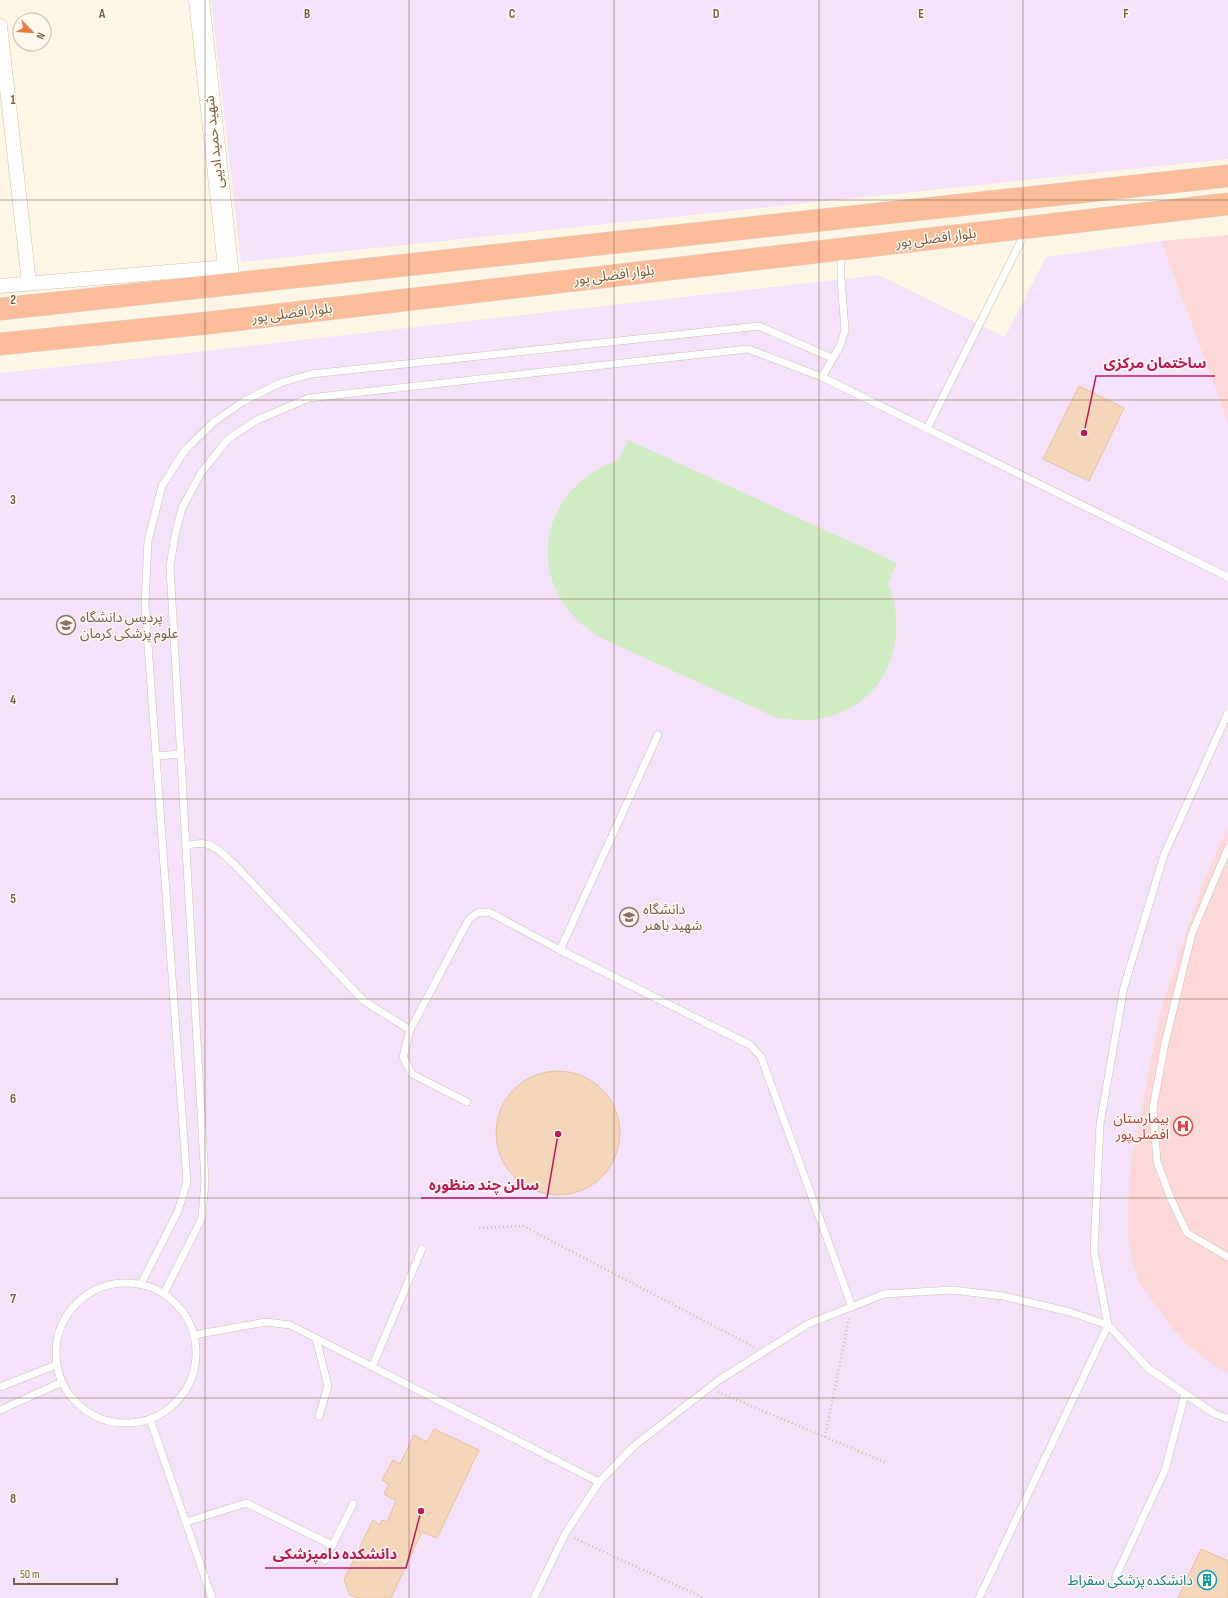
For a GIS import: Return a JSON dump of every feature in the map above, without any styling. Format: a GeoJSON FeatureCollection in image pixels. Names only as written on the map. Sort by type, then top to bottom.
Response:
{"type":"FeatureCollection","features":[{"type":"Feature","properties":{"kind":"highway","name":"بلوار افضلی پور"},"geometry":{"type":"LineString","coordinates":[[0,309],[229,276],[1228,176]]}},
{"type":"Feature","properties":{"kind":"highway","name":"بلوار افضلی پور"},"geometry":{"type":"LineString","coordinates":[[0,344],[216,322],[1228,204]]}},
{"type":"Feature","properties":{"kind":"street","name":"شهید حمید ادیبی"},"geometry":{"type":"LineString","coordinates":[[199,0],[229,276]]}},
{"type":"Feature","properties":{"kind":"street"},"geometry":{"type":"LineString","coordinates":[[0,26],[29,284]]}},
{"type":"Feature","properties":{"kind":"street"},"geometry":{"type":"LineString","coordinates":[[0,286],[229,276]]}},
{"type":"Feature","properties":{"kind":"lane"},"geometry":{"type":"LineString","coordinates":[[927,429],[1028,227]]}},
{"type":"Feature","properties":{"kind":"lane"},"geometry":{"type":"LineString","coordinates":[[822,377],[840,346],[845,331],[841,279],[841,249]]}},
{"type":"Feature","properties":{"kind":"lane"},"geometry":{"type":"LineString","coordinates":[[141,1284],[178,1211],[187,1182],[145,604],[148,541],[162,486],[185,450],[214,422],[244,401],[280,383],[311,374],[759,326],[832,358]]}},
{"type":"Feature","properties":{"kind":"lane"},"geometry":{"type":"LineString","coordinates":[[164,1293],[202,1218],[205,1181],[170,567],[175,535],[182,508],[201,473],[228,440],[257,420],[309,398],[748,349],[822,377],[1226,576],[1228,579]]}},
{"type":"Feature","properties":{"kind":"lane"},"geometry":{"type":"LineString","coordinates":[[979,1598],[1108,1325],[1094,1251],[1100,1124],[1124,987],[1164,855],[1228,714]]}},
{"type":"Feature","properties":{"kind":"lane"},"geometry":{"type":"LineString","coordinates":[[560,950],[658,735]]}},
{"type":"Feature","properties":{"kind":"lane"},"geometry":{"type":"LineString","coordinates":[[156,756],[181,754]]}},
{"type":"Feature","properties":{"kind":"lane"},"geometry":{"type":"LineString","coordinates":[[186,846],[198,842],[213,845],[234,864],[364,1001],[410,1030]]}},
{"type":"Feature","properties":{"kind":"lane"},"geometry":{"type":"LineString","coordinates":[[1228,848],[1192,933],[1165,1044],[1152,1108],[1157,1162],[1171,1199],[1187,1233],[1228,1257]]}},
{"type":"Feature","properties":{"kind":"lane"},"geometry":{"type":"LineString","coordinates":[[467,1102],[412,1074],[403,1057],[410,1030],[469,919],[479,912],[491,913],[560,950],[750,1045],[757,1051],[761,1057],[852,1307]]}},
{"type":"Feature","properties":{"kind":"lane"},"geometry":{"type":"LineString","coordinates":[[372,1367],[422,1249]]}},
{"type":"Feature","properties":{"kind":"lane"},"geometry":{"type":"LineString","coordinates":[[118,1283],[141,1284],[164,1293],[177,1304],[187,1318],[194,1335],[196,1361],[188,1385],[172,1406],[150,1419],[130,1423],[109,1421],[89,1413],[73,1400],[62,1382],[56,1365],[56,1342],[64,1320],[78,1302],[96,1289],[118,1283]]}},
{"type":"Feature","properties":{"kind":"lane"},"geometry":{"type":"LineString","coordinates":[[534,1598],[565,1534],[600,1482],[634,1446],[708,1388],[808,1324],[884,1294],[952,1290],[1003,1296],[1070,1312],[1108,1325],[1148,1368],[1212,1413],[1228,1419]]}},
{"type":"Feature","properties":{"kind":"lane"},"geometry":{"type":"LineString","coordinates":[[194,1335],[266,1322],[290,1325],[600,1482]]}},
{"type":"Feature","properties":{"kind":"lane"},"geometry":{"type":"LineString","coordinates":[[316,1338],[328,1386],[319,1416]]}},
{"type":"Feature","properties":{"kind":"lane"},"geometry":{"type":"LineString","coordinates":[[0,1387],[56,1365]]}},
{"type":"Feature","properties":{"kind":"lane"},"geometry":{"type":"LineString","coordinates":[[0,1410],[62,1382]]}},
{"type":"Feature","properties":{"kind":"lane"},"geometry":{"type":"LineString","coordinates":[[1115,1578],[1165,1470],[1185,1394]]}},
{"type":"Feature","properties":{"kind":"lane"},"geometry":{"type":"LineString","coordinates":[[150,1419],[212,1598]]}},
{"type":"Feature","properties":{"kind":"lane"},"geometry":{"type":"LineString","coordinates":[[186,1522],[246,1503],[332,1545]]}},
{"type":"Feature","properties":{"kind":"lane"},"geometry":{"type":"LineString","coordinates":[[324,1560],[353,1504]]}},
{"type":"Feature","properties":{"kind":"path"},"geometry":{"type":"LineString","coordinates":[[480,1228],[523,1226],[764,1352]]}},
{"type":"Feature","properties":{"kind":"path"},"geometry":{"type":"LineString","coordinates":[[825,1437],[852,1307]]}},
{"type":"Feature","properties":{"kind":"path"},"geometry":{"type":"LineString","coordinates":[[708,1388],[887,1463]]}},
{"type":"Feature","properties":{"kind":"path"},"geometry":{"type":"LineString","coordinates":[[565,1534],[704,1598]]}},
{"type":"Feature","properties":{"kind":"shaded area"},"geometry":{"type":"Polygon","coordinates":[[[211,0],[1228,0],[1228,159],[241,262],[211,0]]]}},
{"type":"Feature","properties":{"kind":"shaded area"},"geometry":{"type":"Polygon","coordinates":[[[1228,235],[1228,423],[1161,241],[1228,235]]]}},
{"type":"Feature","properties":{"kind":"shaded area","name":"دانشگاه شهید باهنر"},"geometry":{"type":"Polygon","coordinates":[[[1161,241],[1228,423],[1228,826],[1202,884],[1161,1007],[1130,1168],[1127,1226],[1131,1256],[1139,1282],[1165,1319],[1186,1344],[1213,1365],[1228,1373],[1228,1598],[0,1598],[0,373],[879,275],[1005,337],[1046,257],[1161,241]]]}},
{"type":"Feature","properties":{"kind":"shaded area","name":"بیمارستان افضلی‌پور"},"geometry":{"type":"Polygon","coordinates":[[[1228,826],[1228,1373],[1213,1365],[1186,1344],[1165,1319],[1139,1282],[1131,1256],[1127,1226],[1130,1168],[1161,1007],[1202,884],[1228,826]]]}},
{"type":"Feature","properties":{"kind":"green space"},"geometry":{"type":"Polygon","coordinates":[[[628,440],[897,563],[888,583],[894,604],[896,626],[894,647],[888,667],[877,684],[863,699],[845,711],[823,718],[800,720],[777,718],[603,639],[577,620],[559,596],[550,570],[548,544],[554,518],[568,494],[590,474],[619,460],[628,440]]]}},
{"type":"Feature","properties":{"kind":"building"},"geometry":{"type":"Polygon","coordinates":[[[1079,386],[1124,408],[1089,481],[1043,459],[1079,386]]]}},
{"type":"Feature","properties":{"kind":"building"},"geometry":{"type":"Polygon","coordinates":[[[558,1071],[570,1072],[582,1076],[602,1089],[615,1109],[619,1121],[619,1145],[615,1157],[602,1177],[582,1190],[570,1194],[558,1195],[546,1194],[534,1190],[514,1177],[501,1157],[497,1145],[496,1133],[497,1121],[501,1109],[514,1089],[534,1076],[546,1072],[558,1071]]]}},
{"type":"Feature","properties":{"kind":"building"},"geometry":{"type":"Polygon","coordinates":[[[434,1429],[479,1450],[437,1538],[422,1532],[391,1598],[358,1598],[350,1595],[344,1580],[373,1520],[380,1525],[382,1520],[387,1522],[396,1501],[384,1494],[389,1484],[382,1480],[393,1460],[400,1464],[414,1435],[427,1442],[434,1429]]]}},
{"type":"Feature","properties":{"kind":"building","name":"دانشکده پزشکی سقراط"},"geometry":{"type":"Polygon","coordinates":[[[1201,1549],[1228,1561],[1228,1598],[1178,1598],[1201,1549]]]}},
{"type":"Feature","properties":{"kind":"place","name":"ساختمان مرکزی"},"geometry":{"type":"Point","coordinates":[1084,433]}},
{"type":"Feature","properties":{"kind":"place","name":"پردیس دانشگاه علوم پزشکی کرمان"},"geometry":{"type":"Point","coordinates":[66,625]}},
{"type":"Feature","properties":{"kind":"place","name":"دانشگاه شهید باهنر"},"geometry":{"type":"Point","coordinates":[629,917]}},
{"type":"Feature","properties":{"kind":"place","name":"بیمارستان افضلی‌پور"},"geometry":{"type":"Point","coordinates":[1183,1126]}},
{"type":"Feature","properties":{"kind":"place","name":"سالن چند منظوره"},"geometry":{"type":"Point","coordinates":[558,1134]}},
{"type":"Feature","properties":{"kind":"place","name":"دانشکده دامپزشکی"},"geometry":{"type":"Point","coordinates":[421,1511]}},
{"type":"Feature","properties":{"kind":"place","name":"دانشکده پزشکی سقراط"},"geometry":{"type":"Point","coordinates":[1207,1580]}}]}
